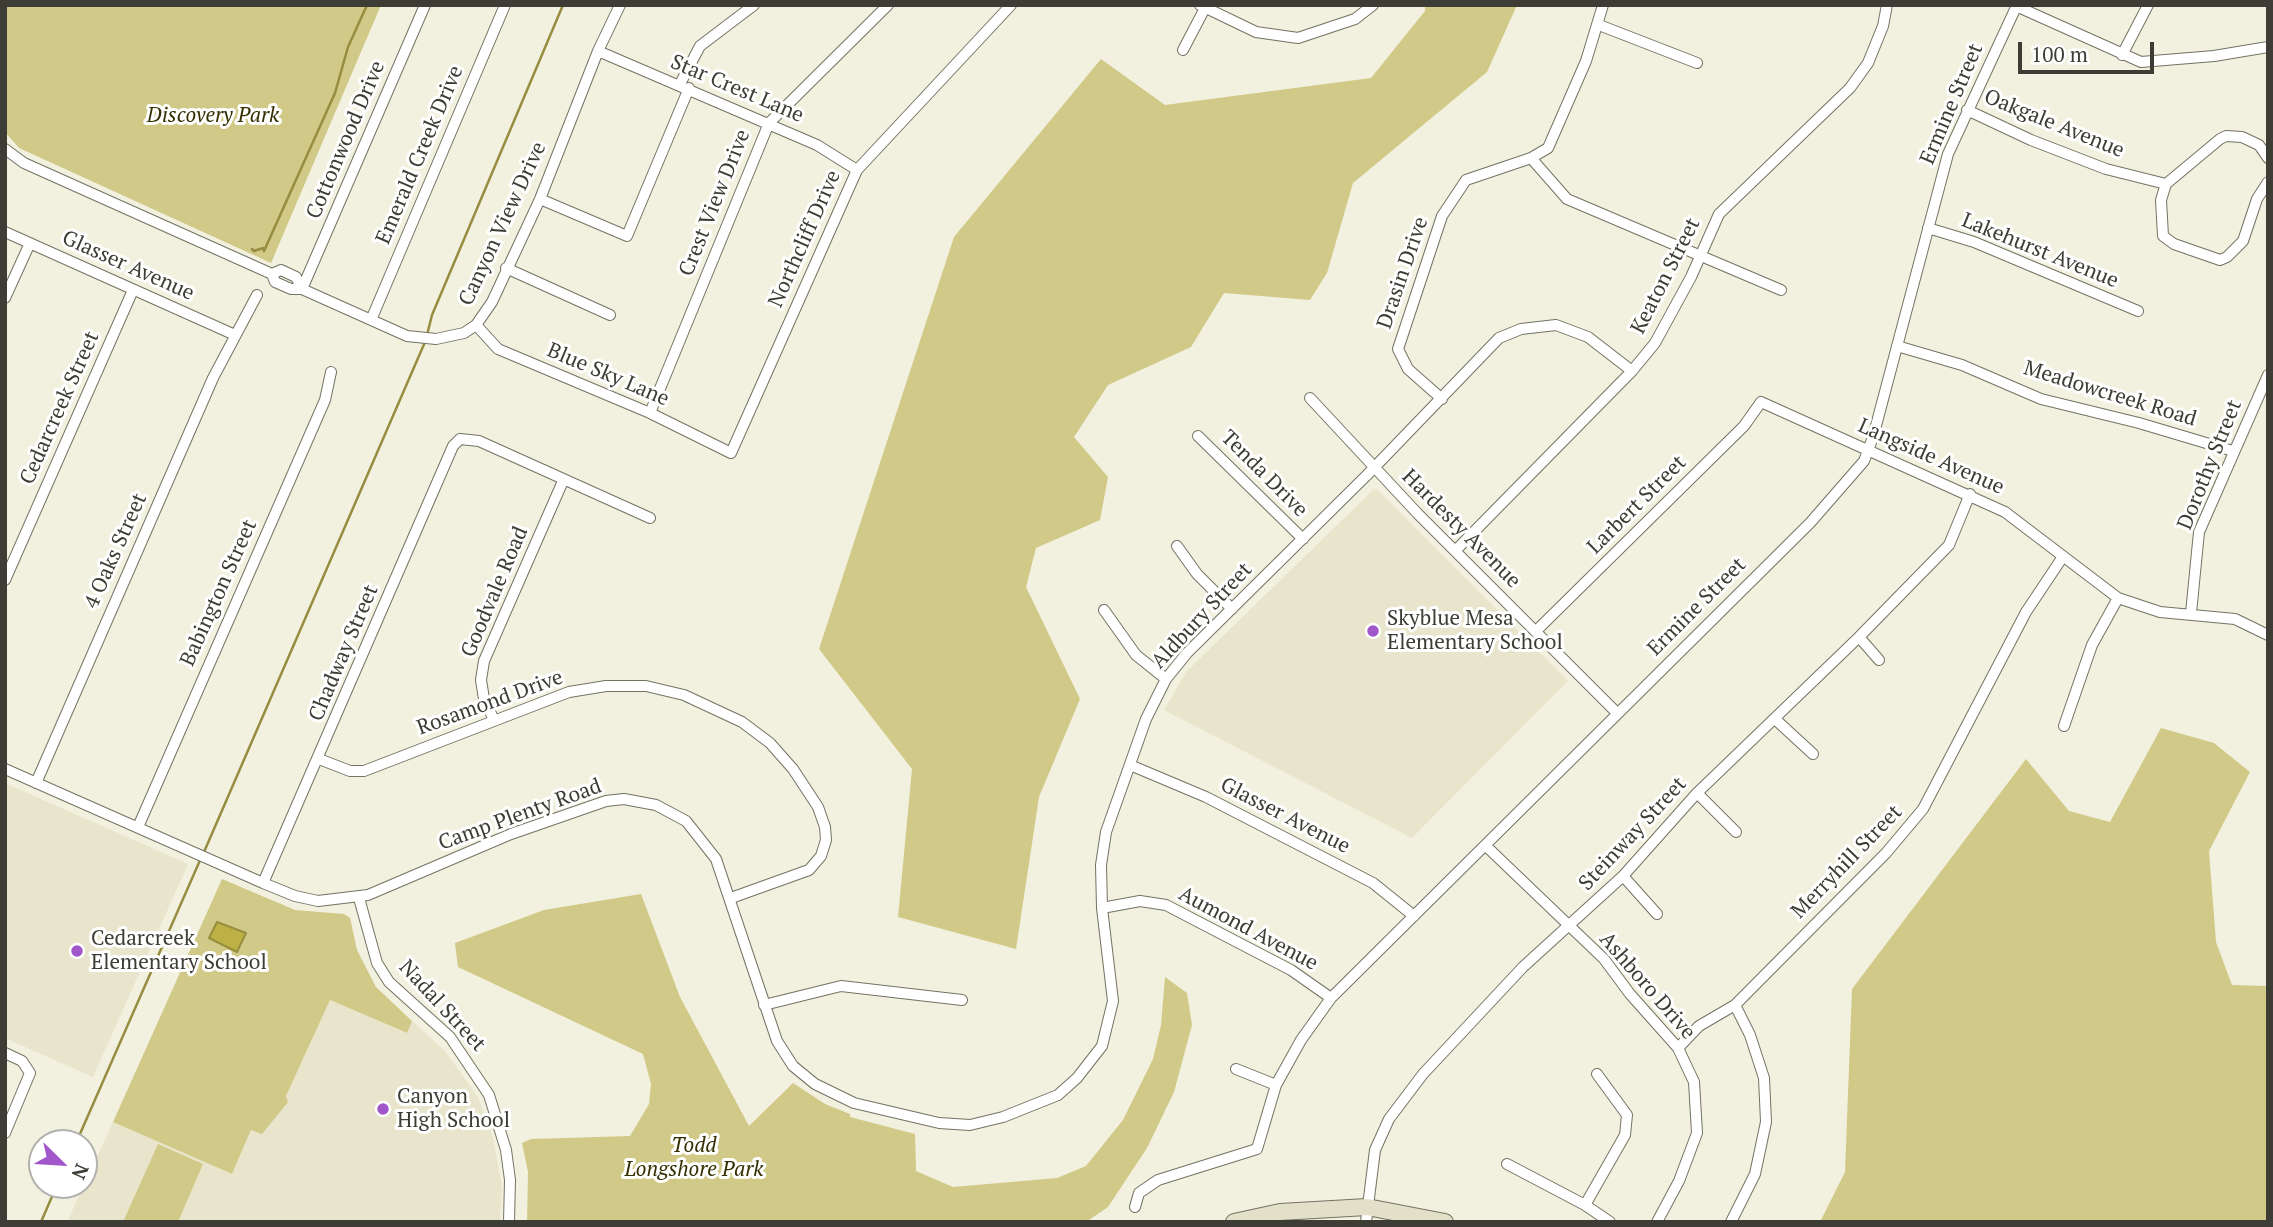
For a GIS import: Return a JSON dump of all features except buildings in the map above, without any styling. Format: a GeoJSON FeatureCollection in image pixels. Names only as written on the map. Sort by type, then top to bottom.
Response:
{"type":"FeatureCollection","features":[{"type":"Feature","properties":{"kind":"main road"},"geometry":{"type":"LineString","coordinates":[[1234,1222],[1280,1212],[1366,1214],[1445,1222]]}},
{"type":"Feature","properties":{"kind":"street","name":"Cottonwood Drive"},"geometry":{"type":"LineString","coordinates":[[302,289],[425,5]]}},
{"type":"Feature","properties":{"kind":"street","name":"Emerald Creek Drive"},"geometry":{"type":"LineString","coordinates":[[371,320],[505,5]]}},
{"type":"Feature","properties":{"kind":"street","name":"Canyon View Drive"},"geometry":{"type":"LineString","coordinates":[[5,149],[24,163],[272,274],[275,282],[291,289],[302,289],[418,338],[436,339],[464,333],[476,325],[492,302],[540,200],[598,51],[620,5]]}},
{"type":"Feature","properties":{"kind":"street"},"geometry":{"type":"LineString","coordinates":[[540,200],[627,236],[700,46],[754,5]]}},
{"type":"Feature","properties":{"kind":"street","name":"Crest View Drive"},"geometry":{"type":"LineString","coordinates":[[650,414],[769,123],[887,5]]}},
{"type":"Feature","properties":{"kind":"street","name":"Northcliff Drive"},"geometry":{"type":"LineString","coordinates":[[731,453],[857,170],[1011,5]]}},
{"type":"Feature","properties":{"kind":"street"},"geometry":{"type":"LineString","coordinates":[[1184,50],[1203,6],[1256,32],[1298,38],[1355,19],[1373,5]]}},
{"type":"Feature","properties":{"kind":"street","name":"Drasin Drive"},"geometry":{"type":"LineString","coordinates":[[1442,399],[1408,369],[1398,349],[1443,216],[1466,180],[1531,159],[1548,148],[1599,25],[1603,5]]}},
{"type":"Feature","properties":{"kind":"street","name":"Keaton Street"},"geometry":{"type":"LineString","coordinates":[[1455,551],[1632,371],[1655,343],[1719,214],[1850,88],[1868,63],[1883,26],[1887,5]]}},
{"type":"Feature","properties":{"kind":"street"},"geometry":{"type":"LineString","coordinates":[[2122,55],[2148,5]]}},
{"type":"Feature","properties":{"kind":"street"},"geometry":{"type":"LineString","coordinates":[[2016,6],[2141,62],[2268,47]]}},
{"type":"Feature","properties":{"kind":"street","name":"Ermine Street"},"geometry":{"type":"LineString","coordinates":[[1135,1208],[1139,1194],[1158,1180],[1258,1149],[1276,1085],[1301,1040],[1331,998],[1810,523],[1857,471],[1869,450],[1948,154],[2016,6]]}},
{"type":"Feature","properties":{"kind":"street"},"geometry":{"type":"LineString","coordinates":[[1599,25],[1697,63]]}},
{"type":"Feature","properties":{"kind":"street","name":"Star Crest Lane"},"geometry":{"type":"LineString","coordinates":[[598,51],[817,145],[857,170]]}},
{"type":"Feature","properties":{"kind":"street","name":"Oakgale Avenue"},"geometry":{"type":"LineString","coordinates":[[1967,110],[2031,140],[2106,169],[2166,184]]}},
{"type":"Feature","properties":{"kind":"street"},"geometry":{"type":"LineString","coordinates":[[2268,158],[2259,145],[2242,137],[2226,136],[2166,184],[2161,200],[2164,236],[2174,244],[2220,260],[2243,241],[2257,199],[2268,182]]}},
{"type":"Feature","properties":{"kind":"street"},"geometry":{"type":"LineString","coordinates":[[1531,159],[1567,199],[1781,290]]}},
{"type":"Feature","properties":{"kind":"street","name":"Lakehurst Avenue"},"geometry":{"type":"LineString","coordinates":[[1928,228],[1974,242],[2138,311]]}},
{"type":"Feature","properties":{"kind":"street","name":"Glasser Avenue"},"geometry":{"type":"LineString","coordinates":[[5,232],[235,335]]}},
{"type":"Feature","properties":{"kind":"street"},"geometry":{"type":"LineString","coordinates":[[5,298],[30,243]]}},
{"type":"Feature","properties":{"kind":"street"},"geometry":{"type":"LineString","coordinates":[[506,268],[610,315]]}},
{"type":"Feature","properties":{"kind":"street","name":"Cedarcreek Street"},"geometry":{"type":"LineString","coordinates":[[5,580],[133,290]]}},
{"type":"Feature","properties":{"kind":"street","name":"4 Oaks Street"},"geometry":{"type":"LineString","coordinates":[[36,783],[213,378],[257,295]]}},
{"type":"Feature","properties":{"kind":"street","name":"Blue Sky Lane"},"geometry":{"type":"LineString","coordinates":[[476,325],[498,349],[650,414],[731,453]]}},
{"type":"Feature","properties":{"kind":"street","name":"Aldbury Street"},"geometry":{"type":"LineString","coordinates":[[1024,1110],[1058,1095],[1077,1078],[1102,1046],[1113,1001],[1102,908],[1101,865],[1106,832],[1146,719],[1166,679],[1499,338],[1521,329],[1556,325],[1588,337],[1632,371]]}},
{"type":"Feature","properties":{"kind":"street","name":"Meadowcreek Road"},"geometry":{"type":"LineString","coordinates":[[1897,346],[1962,365],[2042,398],[2233,451]]}},
{"type":"Feature","properties":{"kind":"street","name":"Babington Street"},"geometry":{"type":"LineString","coordinates":[[138,827],[325,400],[331,372]]}},
{"type":"Feature","properties":{"kind":"street","name":"Dorothy Street"},"geometry":{"type":"LineString","coordinates":[[2191,613],[2199,532],[2268,374]]}},
{"type":"Feature","properties":{"kind":"street","name":"Hardesty Avenue"},"geometry":{"type":"LineString","coordinates":[[1310,398],[1374,468],[1617,713]]}},
{"type":"Feature","properties":{"kind":"street","name":"Langside Avenue"},"geometry":{"type":"LineString","coordinates":[[1761,402],[2005,512],[2118,598],[2160,611],[2235,619],[2268,635]]}},
{"type":"Feature","properties":{"kind":"street","name":"Larbert Street"},"geometry":{"type":"LineString","coordinates":[[1536,631],[1745,426],[1761,402]]}},
{"type":"Feature","properties":{"kind":"street","name":"Tenda Drive"},"geometry":{"type":"LineString","coordinates":[[1198,436],[1303,539]]}},
{"type":"Feature","properties":{"kind":"street","name":"Chadway Street"},"geometry":{"type":"LineString","coordinates":[[263,883],[453,446],[460,439],[470,438],[564,481]]}},
{"type":"Feature","properties":{"kind":"street"},"geometry":{"type":"LineString","coordinates":[[564,481],[650,518]]}},
{"type":"Feature","properties":{"kind":"street","name":"Goodvale Road"},"geometry":{"type":"LineString","coordinates":[[494,720],[484,699],[481,680],[484,660],[564,481]]}},
{"type":"Feature","properties":{"kind":"street","name":"Steinway Street"},"geometry":{"type":"LineString","coordinates":[[1366,1214],[1375,1150],[1389,1119],[1454,1039],[1523,967],[1623,876],[1697,793],[1859,638],[1949,545],[1970,494]]}},
{"type":"Feature","properties":{"kind":"street"},"geometry":{"type":"LineString","coordinates":[[1177,546],[1197,575],[1232,609]]}},
{"type":"Feature","properties":{"kind":"street","name":"Merryhill Street"},"geometry":{"type":"LineString","coordinates":[[1678,1048],[1699,1026],[1735,1005],[1886,853],[1923,808],[2026,612],[2062,558]]}},
{"type":"Feature","properties":{"kind":"street"},"geometry":{"type":"LineString","coordinates":[[2064,726],[2092,645],[2118,598]]}},
{"type":"Feature","properties":{"kind":"street"},"geometry":{"type":"LineString","coordinates":[[1104,610],[1136,656],[1166,679]]}},
{"type":"Feature","properties":{"kind":"street"},"geometry":{"type":"LineString","coordinates":[[1859,638],[1879,660]]}},
{"type":"Feature","properties":{"kind":"street","name":"Rosamond Drive"},"geometry":{"type":"LineString","coordinates":[[319,759],[350,771],[364,771],[569,692],[606,686],[646,686],[713,706],[770,743],[793,769],[818,807],[826,840],[821,856],[809,870],[731,898]]}},
{"type":"Feature","properties":{"kind":"street"},"geometry":{"type":"LineString","coordinates":[[1775,719],[1813,754]]}},
{"type":"Feature","properties":{"kind":"street","name":"Glasser Avenue"},"geometry":{"type":"LineString","coordinates":[[1130,765],[1206,797],[1373,883],[1414,916]]}},
{"type":"Feature","properties":{"kind":"street","name":"Camp Plenty Road"},"geometry":{"type":"LineString","coordinates":[[5,769],[263,883],[295,896],[318,901],[359,898],[511,834],[587,807],[624,799],[656,806],[686,821],[703,839],[716,859],[777,1041],[793,1066],[816,1084],[854,1103],[939,1123],[970,1125],[1024,1110]]}},
{"type":"Feature","properties":{"kind":"street"},"geometry":{"type":"LineString","coordinates":[[1697,793],[1737,832]]}},
{"type":"Feature","properties":{"kind":"street","name":"Ashboro Drive"},"geometry":{"type":"LineString","coordinates":[[1486,846],[1568,928],[1604,958],[1630,994],[1678,1048],[1694,1082],[1697,1133],[1679,1181],[1657,1222]]}},
{"type":"Feature","properties":{"kind":"street"},"geometry":{"type":"LineString","coordinates":[[1623,876],[1657,914]]}},
{"type":"Feature","properties":{"kind":"street","name":"Nadal Street"},"geometry":{"type":"LineString","coordinates":[[359,898],[377,963],[389,982],[450,1037],[477,1072],[489,1095],[506,1150],[510,1180],[509,1222]]}},
{"type":"Feature","properties":{"kind":"street","name":"Aumond Avenue"},"geometry":{"type":"LineString","coordinates":[[1102,908],[1140,901],[1166,905],[1291,970],[1331,998]]}},
{"type":"Feature","properties":{"kind":"street"},"geometry":{"type":"LineString","coordinates":[[764,1005],[841,986],[962,1000]]}},
{"type":"Feature","properties":{"kind":"street"},"geometry":{"type":"LineString","coordinates":[[1731,1222],[1755,1174],[1766,1122],[1764,1078],[1750,1035],[1735,1005]]}},
{"type":"Feature","properties":{"kind":"street"},"geometry":{"type":"LineString","coordinates":[[5,1053],[28,1067],[29,1081],[5,1133]]}},
{"type":"Feature","properties":{"kind":"street"},"geometry":{"type":"LineString","coordinates":[[1237,1069],[1276,1085]]}},
{"type":"Feature","properties":{"kind":"street"},"geometry":{"type":"LineString","coordinates":[[1585,1205],[1625,1135],[1627,1115],[1597,1074]]}},
{"type":"Feature","properties":{"kind":"street"},"geometry":{"type":"LineString","coordinates":[[1507,1164],[1585,1205],[1610,1222]]}},
{"type":"Feature","properties":{"kind":"shaded area","name":"Skyblue Mesa Elementary School"},"geometry":{"type":"Polygon","coordinates":[[[1374,489],[1378,490],[1568,681],[1412,838],[1164,710],[1186,672],[1374,489]]]}},
{"type":"Feature","properties":{"kind":"shaded area","name":"Cedarcreek Elementary School"},"geometry":{"type":"Polygon","coordinates":[[[5,783],[188,864],[93,1077],[5,1038],[5,783]]]}},
{"type":"Feature","properties":{"kind":"shaded area"},"geometry":{"type":"Polygon","coordinates":[[[217,922],[246,933],[237,952],[209,938],[217,922]]]}},
{"type":"Feature","properties":{"kind":"shaded area","name":"Canyon High School"},"geometry":{"type":"Polygon","coordinates":[[[330,1000],[406,1033],[412,1021],[445,1051],[478,1097],[493,1137],[502,1187],[500,1222],[67,1222],[78,1199],[98,1199],[98,1155],[113,1122],[232,1174],[252,1129],[288,1102],[286,1096],[330,1000]]]}},
{"type":"Feature","properties":{"kind":"green space","name":"Discovery Park"},"geometry":{"type":"Polygon","coordinates":[[[5,5],[381,5],[271,263],[19,148],[5,132],[5,5]]]}},
{"type":"Feature","properties":{"kind":"green space"},"geometry":{"type":"Polygon","coordinates":[[[1425,5],[1517,5],[1487,72],[1353,183],[1327,273],[1310,300],[1224,293],[1191,347],[1108,385],[1074,437],[1108,477],[1100,520],[1036,548],[1026,587],[1080,699],[1039,797],[1016,949],[898,917],[912,769],[819,649],[954,237],[1101,59],[1165,105],[1371,78],[1425,11],[1425,5]]]}},
{"type":"Feature","properties":{"kind":"green space"},"geometry":{"type":"Polygon","coordinates":[[[2161,728],[2214,743],[2250,772],[2209,851],[2216,942],[2232,985],[2268,986],[2268,1222],[1820,1222],[1845,1172],[1852,989],[2026,759],[2069,811],[2110,822],[2161,728]]]}},
{"type":"Feature","properties":{"kind":"green space"},"geometry":{"type":"Polygon","coordinates":[[[222,879],[295,910],[344,914],[350,918],[357,950],[376,987],[412,1021],[407,1033],[330,1000],[286,1096],[288,1102],[262,1134],[251,1130],[232,1174],[113,1122],[222,879]]]}},
{"type":"Feature","properties":{"kind":"green space","name":"Todd Longshore Park"},"geometry":{"type":"Polygon","coordinates":[[[641,894],[680,997],[749,1126],[793,1083],[825,1104],[850,1114],[850,1117],[915,1134],[916,1171],[953,1187],[1057,1178],[1086,1166],[1123,1120],[1153,1059],[1161,1025],[1165,977],[1187,993],[1192,1025],[1174,1092],[1147,1148],[1108,1207],[1086,1222],[527,1222],[528,1172],[522,1143],[531,1139],[630,1136],[649,1104],[651,1084],[643,1054],[458,967],[455,943],[544,910],[641,894]]]}},
{"type":"Feature","properties":{"kind":"green space"},"geometry":{"type":"Polygon","coordinates":[[[158,1144],[203,1164],[178,1222],[123,1222],[158,1144]]]}},
{"type":"Feature","properties":{"kind":"waterway"},"geometry":{"type":"LineString","coordinates":[[252,249],[254,251],[263,248],[264,251],[335,93],[348,47],[367,5]]}},
{"type":"Feature","properties":{"kind":"waterway"},"geometry":{"type":"LineString","coordinates":[[427,335],[432,315],[563,5]]}},
{"type":"Feature","properties":{"kind":"waterway"},"geometry":{"type":"LineString","coordinates":[[204,852],[425,342]]}},
{"type":"Feature","properties":{"kind":"waterway"},"geometry":{"type":"LineString","coordinates":[[82,1129],[201,858]]}},
{"type":"Feature","properties":{"kind":"waterway"},"geometry":{"type":"LineString","coordinates":[[41,1222],[51,1199]]}},
{"type":"Feature","properties":{"kind":"place","name":"Skyblue Mesa Elementary School"},"geometry":{"type":"Point","coordinates":[1373,631]}},
{"type":"Feature","properties":{"kind":"place","name":"Cedarcreek Elementary School"},"geometry":{"type":"Point","coordinates":[77,951]}},
{"type":"Feature","properties":{"kind":"place","name":"Canyon High School"},"geometry":{"type":"Point","coordinates":[383,1109]}}]}
